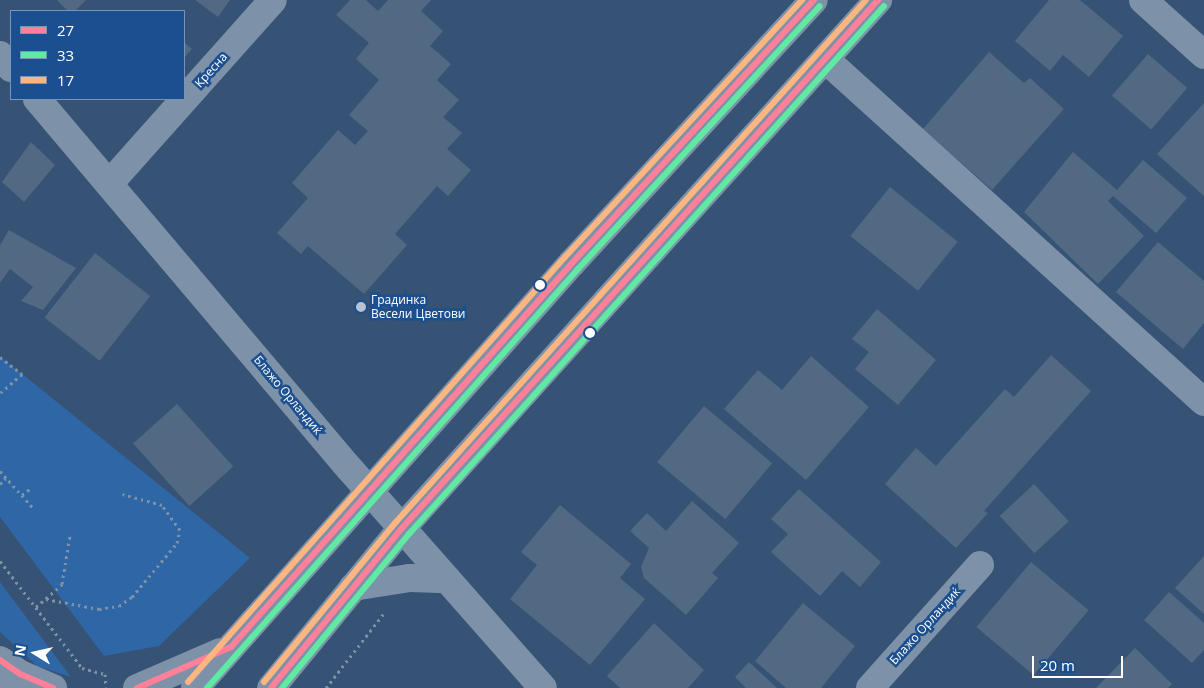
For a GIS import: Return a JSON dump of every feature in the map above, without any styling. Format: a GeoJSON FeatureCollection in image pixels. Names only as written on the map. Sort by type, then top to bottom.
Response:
{"type":"FeatureCollection","features":[{"type":"Feature","properties":{"kind":"street","name":"Кресна"},"geometry":{"type":"LineString","coordinates":[[185,99],[273,0]]}},
{"type":"Feature","properties":{"kind":"street"},"geometry":{"type":"LineString","coordinates":[[195,688],[368,490],[814,0]]}},
{"type":"Feature","properties":{"kind":"street"},"geometry":{"type":"LineString","coordinates":[[271,688],[402,528],[878,0]]}},
{"type":"Feature","properties":{"kind":"street"},"geometry":{"type":"LineString","coordinates":[[1143,0],[1204,55]]}},
{"type":"Feature","properties":{"kind":"street"},"geometry":{"type":"LineString","coordinates":[[0,54],[10,67]]}},
{"type":"Feature","properties":{"kind":"street"},"geometry":{"type":"LineString","coordinates":[[825,59],[1204,402]]}},
{"type":"Feature","properties":{"kind":"street","name":"Блажо Орландиќ"},"geometry":{"type":"LineString","coordinates":[[38,100],[368,490],[542,688]]}},
{"type":"Feature","properties":{"kind":"street","name":"Кресна"},"geometry":{"type":"LineString","coordinates":[[109,184],[184,100]]}},
{"type":"Feature","properties":{"kind":"street","name":"Блажо Орландиќ"},"geometry":{"type":"LineString","coordinates":[[870,688],[980,565]]}},
{"type":"Feature","properties":{"kind":"street"},"geometry":{"type":"LineString","coordinates":[[352,587],[410,578],[447,579]]}},
{"type":"Feature","properties":{"kind":"street"},"geometry":{"type":"LineString","coordinates":[[137,688],[231,647]]}},
{"type":"Feature","properties":{"kind":"street"},"geometry":{"type":"LineString","coordinates":[[0,660],[20,674],[53,688]]}},
{"type":"Feature","properties":{"kind":"street"},"geometry":{"type":"LineString","coordinates":[[0,683],[4,688]]}},
{"type":"Feature","properties":{"kind":"path"},"geometry":{"type":"LineString","coordinates":[[0,357],[22,374],[0,393]]}},
{"type":"Feature","properties":{"kind":"path"},"geometry":{"type":"LineString","coordinates":[[0,471],[33,508]]}},
{"type":"Feature","properties":{"kind":"path"},"geometry":{"type":"LineString","coordinates":[[0,484],[6,478]]}},
{"type":"Feature","properties":{"kind":"path"},"geometry":{"type":"LineString","coordinates":[[21,495],[31,488]]}},
{"type":"Feature","properties":{"kind":"path"},"geometry":{"type":"LineString","coordinates":[[46,599],[98,609],[119,606],[132,597],[177,543],[180,530],[162,505],[122,494]]}},
{"type":"Feature","properties":{"kind":"path"},"geometry":{"type":"LineString","coordinates":[[36,607],[62,584],[70,535]]}},
{"type":"Feature","properties":{"kind":"path"},"geometry":{"type":"LineString","coordinates":[[0,561],[82,668],[105,674],[106,688]]}},
{"type":"Feature","properties":{"kind":"path"},"geometry":{"type":"LineString","coordinates":[[326,688],[410,578]]}},
{"type":"Feature","properties":{"kind":"shaded area"},"geometry":{"type":"Polygon","coordinates":[[[0,356],[250,558],[159,646],[104,656],[0,517],[0,356]]]}},
{"type":"Feature","properties":{"kind":"shaded area"},"geometry":{"type":"Polygon","coordinates":[[[0,582],[71,677],[37,666],[0,632],[0,582]]]}},
{"type":"Feature","properties":{"kind":"building"},"geometry":{"type":"Polygon","coordinates":[[[57,0],[86,0],[76,10],[67,10],[57,0]]]}},
{"type":"Feature","properties":{"kind":"building"},"geometry":{"type":"Polygon","coordinates":[[[195,0],[230,0],[218,17],[195,0]]]}},
{"type":"Feature","properties":{"kind":"building"},"geometry":{"type":"Polygon","coordinates":[[[350,0],[366,0],[378,11],[388,0],[431,0],[421,11],[443,31],[430,46],[451,64],[437,80],[459,100],[443,117],[462,133],[447,149],[471,170],[448,196],[437,186],[395,234],[407,245],[364,294],[308,246],[301,254],[277,233],[308,198],[292,183],[338,130],[355,145],[368,131],[349,115],[379,80],[356,59],[369,43],[336,15],[350,0]]]}},
{"type":"Feature","properties":{"kind":"building"},"geometry":{"type":"Polygon","coordinates":[[[1049,0],[1080,0],[1123,36],[1089,77],[1063,55],[1050,71],[1015,41],[1049,0]]]}},
{"type":"Feature","properties":{"kind":"building"},"geometry":{"type":"Polygon","coordinates":[[[185,43],[192,49],[185,57],[185,43]]]}},
{"type":"Feature","properties":{"kind":"building"},"geometry":{"type":"Polygon","coordinates":[[[989,52],[1024,83],[1030,78],[1064,109],[992,190],[923,129],[989,52]]]}},
{"type":"Feature","properties":{"kind":"building"},"geometry":{"type":"Polygon","coordinates":[[[1148,54],[1187,88],[1151,130],[1112,96],[1148,54]]]}},
{"type":"Feature","properties":{"kind":"building"},"geometry":{"type":"Polygon","coordinates":[[[1204,103],[1204,196],[1157,154],[1204,103]]]}},
{"type":"Feature","properties":{"kind":"building"},"geometry":{"type":"Polygon","coordinates":[[[31,142],[55,165],[24,202],[2,182],[31,142]]]}},
{"type":"Feature","properties":{"kind":"building"},"geometry":{"type":"Polygon","coordinates":[[[1073,152],[1117,190],[1143,160],[1187,198],[1156,233],[1113,196],[1108,201],[1144,236],[1098,284],[1024,212],[1073,152]]]}},
{"type":"Feature","properties":{"kind":"building"},"geometry":{"type":"Polygon","coordinates":[[[890,187],[958,242],[918,291],[850,236],[890,187]]]}},
{"type":"Feature","properties":{"kind":"building"},"geometry":{"type":"Polygon","coordinates":[[[9,230],[76,268],[43,310],[21,301],[33,287],[10,269],[0,283],[0,245],[9,230]]]}},
{"type":"Feature","properties":{"kind":"building"},"geometry":{"type":"Polygon","coordinates":[[[1158,242],[1204,281],[1204,323],[1183,349],[1116,292],[1158,242]]]}},
{"type":"Feature","properties":{"kind":"building"},"geometry":{"type":"Polygon","coordinates":[[[95,253],[150,296],[100,361],[45,318],[95,253]]]}},
{"type":"Feature","properties":{"kind":"building"},"geometry":{"type":"Polygon","coordinates":[[[877,309],[936,360],[898,405],[855,369],[869,352],[852,339],[877,309]]]}},
{"type":"Feature","properties":{"kind":"building"},"geometry":{"type":"Polygon","coordinates":[[[1051,355],[1091,391],[984,511],[988,513],[956,548],[885,484],[916,448],[936,466],[1005,389],[1014,397],[1051,355]]]}},
{"type":"Feature","properties":{"kind":"building"},"geometry":{"type":"Polygon","coordinates":[[[811,356],[869,407],[806,480],[724,409],[758,370],[782,390],[811,356]]]}},
{"type":"Feature","properties":{"kind":"building"},"geometry":{"type":"Polygon","coordinates":[[[177,404],[233,466],[189,506],[133,443],[177,404]]]}},
{"type":"Feature","properties":{"kind":"building"},"geometry":{"type":"Polygon","coordinates":[[[704,406],[772,463],[725,519],[657,462],[704,406]]]}},
{"type":"Feature","properties":{"kind":"building"},"geometry":{"type":"Polygon","coordinates":[[[1034,484],[1069,521],[1034,553],[1000,516],[1034,484]]]}},
{"type":"Feature","properties":{"kind":"building"},"geometry":{"type":"Polygon","coordinates":[[[799,489],[881,562],[860,587],[842,571],[820,596],[771,552],[788,534],[771,519],[799,489]]]}},
{"type":"Feature","properties":{"kind":"building"},"geometry":{"type":"Polygon","coordinates":[[[692,501],[739,543],[712,573],[718,578],[686,615],[644,578],[641,567],[649,548],[630,531],[647,513],[666,531],[692,501]]]}},
{"type":"Feature","properties":{"kind":"building"},"geometry":{"type":"Polygon","coordinates":[[[560,505],[631,564],[620,578],[645,599],[590,665],[510,599],[537,565],[521,552],[560,505]]]}},
{"type":"Feature","properties":{"kind":"building"},"geometry":{"type":"Polygon","coordinates":[[[1204,556],[1204,614],[1175,588],[1204,556]]]}},
{"type":"Feature","properties":{"kind":"building"},"geometry":{"type":"Polygon","coordinates":[[[1031,562],[1088,610],[1034,675],[976,627],[1031,562]]]}},
{"type":"Feature","properties":{"kind":"building"},"geometry":{"type":"Polygon","coordinates":[[[1169,592],[1204,623],[1204,650],[1192,663],[1144,620],[1169,592]]]}},
{"type":"Feature","properties":{"kind":"building"},"geometry":{"type":"Polygon","coordinates":[[[803,603],[855,646],[821,688],[786,688],[755,661],[803,603]]]}},
{"type":"Feature","properties":{"kind":"building"},"geometry":{"type":"Polygon","coordinates":[[[654,623],[704,670],[688,688],[620,688],[607,676],[654,623]]]}},
{"type":"Feature","properties":{"kind":"building"},"geometry":{"type":"Polygon","coordinates":[[[1135,648],[1172,684],[1168,688],[1096,688],[1135,648]]]}},
{"type":"Feature","properties":{"kind":"building"},"geometry":{"type":"Polygon","coordinates":[[[749,662],[777,688],[746,688],[735,677],[749,662]]]}},
{"type":"Feature","properties":{"kind":"transit line","name":"17"},"geometry":{"type":"LineString","coordinates":[[188,682],[565,257],[802,0]]}},
{"type":"Feature","properties":{"kind":"transit line","name":"27"},"geometry":{"type":"LineString","coordinates":[[137,688],[231,647],[572,263],[814,0]]}},
{"type":"Feature","properties":{"kind":"transit line","name":"17"},"geometry":{"type":"LineString","coordinates":[[264,682],[396,522],[866,0]]}},
{"type":"Feature","properties":{"kind":"transit line","name":"27"},"geometry":{"type":"LineString","coordinates":[[271,688],[402,528],[878,0]]}},
{"type":"Feature","properties":{"kind":"transit line","name":"33"},"geometry":{"type":"LineString","coordinates":[[207,688],[578,269],[820,6]]}},
{"type":"Feature","properties":{"kind":"transit line","name":"33"},"geometry":{"type":"LineString","coordinates":[[282,688],[409,534],[884,6]]}},
{"type":"Feature","properties":{"kind":"transit line","name":"27"},"geometry":{"type":"LineString","coordinates":[[0,660],[20,674],[53,688]]}},
{"type":"Feature","properties":{"kind":"place","name":"Градинка Весели Цветови"},"geometry":{"type":"Point","coordinates":[361,307]}}]}
